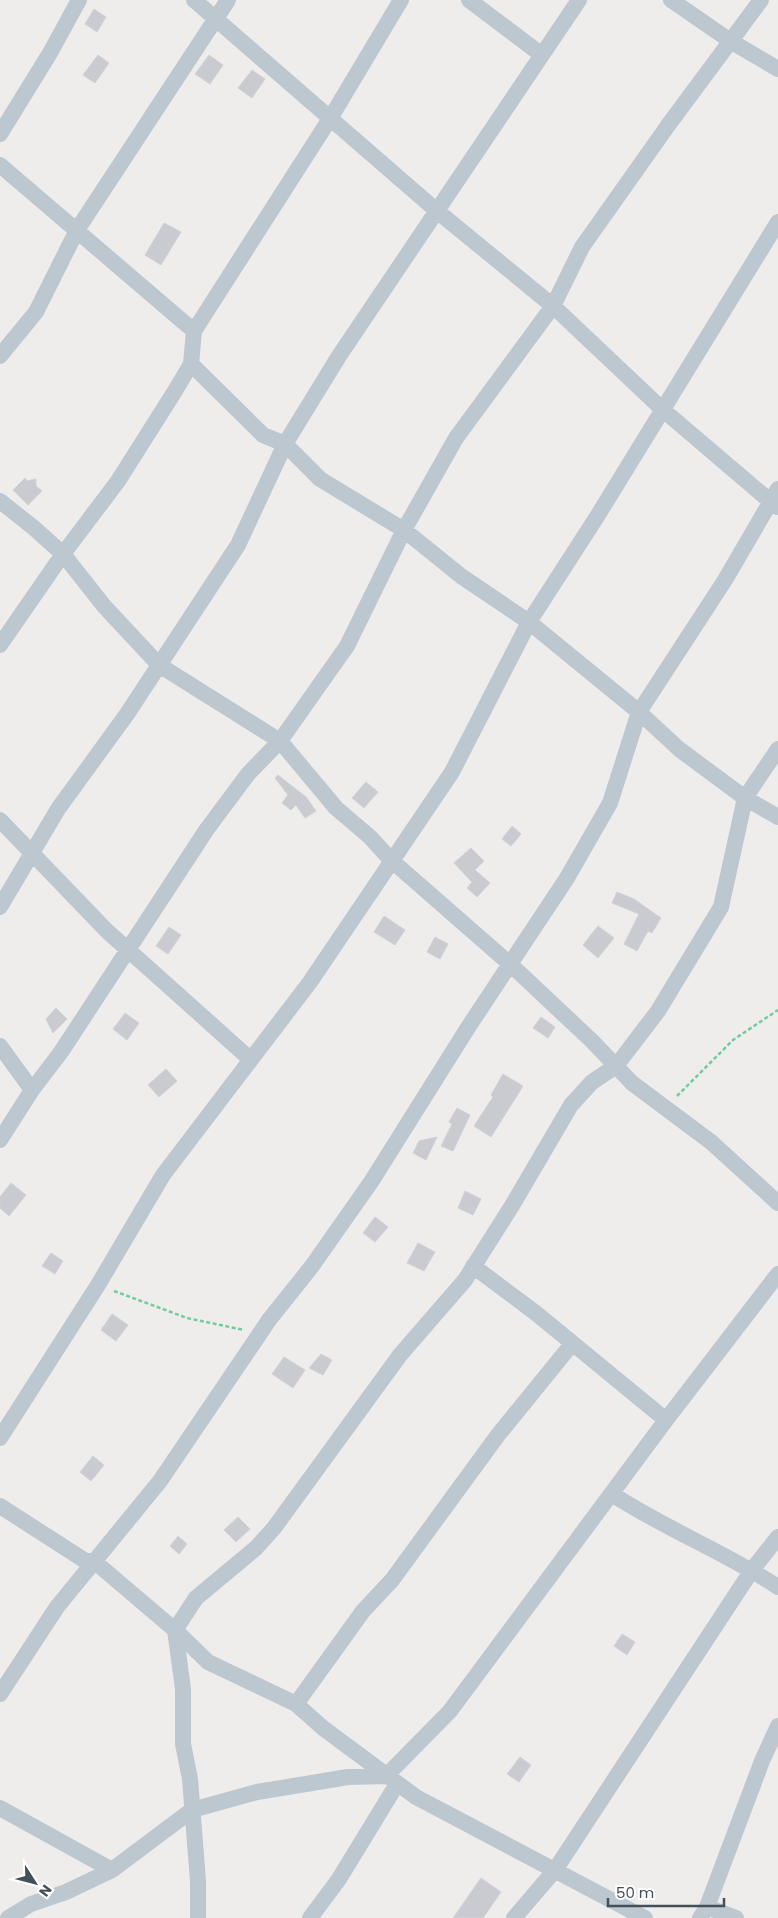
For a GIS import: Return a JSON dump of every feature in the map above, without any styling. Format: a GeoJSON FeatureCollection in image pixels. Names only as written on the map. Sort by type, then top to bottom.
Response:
{"type":"FeatureCollection","features":[{"type":"Feature","properties":{"kind":"street"},"geometry":{"type":"LineString","coordinates":[[0,134],[50,53],[79,0]]}},
{"type":"Feature","properties":{"kind":"street"},"geometry":{"type":"LineString","coordinates":[[0,1694],[57,1608],[160,1481],[261,1333],[312,1266],[370,1182],[567,878],[610,803],[639,712],[775,499],[662,409],[553,306],[437,211],[194,0]]}},
{"type":"Feature","properties":{"kind":"street"},"geometry":{"type":"LineString","coordinates":[[0,356],[36,312],[77,230],[228,0]]}},
{"type":"Feature","properties":{"kind":"street"},"geometry":{"type":"LineString","coordinates":[[0,645],[63,554],[118,481],[191,364],[194,332],[331,117],[401,0]]}},
{"type":"Feature","properties":{"kind":"street"},"geometry":{"type":"LineString","coordinates":[[469,0],[542,55]]}},
{"type":"Feature","properties":{"kind":"street"},"geometry":{"type":"LineString","coordinates":[[0,907],[58,809],[159,665],[238,545],[285,444],[339,356],[579,0]]}},
{"type":"Feature","properties":{"kind":"street"},"geometry":{"type":"LineString","coordinates":[[671,0],[732,42],[778,69]]}},
{"type":"Feature","properties":{"kind":"street"},"geometry":{"type":"LineString","coordinates":[[0,1140],[32,1090],[61,1052],[207,829],[248,774],[280,742],[347,646],[404,530],[456,438],[553,306],[582,247],[761,0]]}},
{"type":"Feature","properties":{"kind":"street"},"geometry":{"type":"LineString","coordinates":[[0,165],[194,332]]}},
{"type":"Feature","properties":{"kind":"street"},"geometry":{"type":"LineString","coordinates":[[0,1438],[98,1285],[163,1175],[310,982],[452,772],[529,622],[778,222]]}},
{"type":"Feature","properties":{"kind":"street"},"geometry":{"type":"LineString","coordinates":[[191,364],[263,435],[285,444],[320,479],[404,530],[461,576],[529,622],[639,712],[679,749],[745,798],[778,817]]}},
{"type":"Feature","properties":{"kind":"street"},"geometry":{"type":"LineString","coordinates":[[0,500],[63,554],[104,606],[159,665],[280,742],[336,808],[370,837],[391,860],[510,964],[632,1083],[666,1107],[737,1163],[778,1203]]}},
{"type":"Feature","properties":{"kind":"street"},"geometry":{"type":"LineString","coordinates":[[198,1918],[198,1881],[190,1780],[182,1744],[182,1689],[175,1630],[196,1598],[267,1537],[400,1355],[465,1280],[513,1204],[571,1105],[592,1082],[616,1066],[658,1011],[721,907],[745,798],[778,749]]}},
{"type":"Feature","properties":{"kind":"street"},"geometry":{"type":"LineString","coordinates":[[0,820],[62,887],[128,950],[250,1059]]}},
{"type":"Feature","properties":{"kind":"street"},"geometry":{"type":"LineString","coordinates":[[0,1046],[32,1090]]}},
{"type":"Feature","properties":{"kind":"street"},"geometry":{"type":"LineString","coordinates":[[473,1266],[537,1314],[666,1420]]}},
{"type":"Feature","properties":{"kind":"street"},"geometry":{"type":"LineString","coordinates":[[310,1918],[339,1879],[392,1780],[450,1711],[666,1420],[778,1274]]}},
{"type":"Feature","properties":{"kind":"street"},"geometry":{"type":"LineString","coordinates":[[296,1704],[364,1611],[392,1580],[498,1435],[572,1344]]}},
{"type":"Feature","properties":{"kind":"street"},"geometry":{"type":"LineString","coordinates":[[612,1494],[640,1512],[752,1570],[778,1588]]}},
{"type":"Feature","properties":{"kind":"street"},"geometry":{"type":"LineString","coordinates":[[0,1506],[84,1560],[95,1562],[175,1630],[208,1662],[296,1704],[323,1728],[416,1797],[645,1918]]}},
{"type":"Feature","properties":{"kind":"street"},"geometry":{"type":"LineString","coordinates":[[514,1918],[555,1870],[752,1570],[778,1536]]}},
{"type":"Feature","properties":{"kind":"street"},"geometry":{"type":"LineString","coordinates":[[736,1918],[704,1912],[762,1761],[778,1726]]}},
{"type":"Feature","properties":{"kind":"street"},"geometry":{"type":"LineString","coordinates":[[8,1918],[30,1904],[66,1892],[112,1870],[192,1810],[257,1792],[348,1777],[392,1780]]}},
{"type":"Feature","properties":{"kind":"street"},"geometry":{"type":"LineString","coordinates":[[0,1808],[112,1870]]}},
{"type":"Feature","properties":{"kind":"path"},"geometry":{"type":"LineString","coordinates":[[666,1107],[733,1040],[778,1010]]}},
{"type":"Feature","properties":{"kind":"path"},"geometry":{"type":"LineString","coordinates":[[98,1285],[187,1318],[261,1333]]}},
{"type":"Feature","properties":{"kind":"building"},"geometry":{"type":"Polygon","coordinates":[[[94,9],[106,17],[97,32],[85,24],[94,9]]]}},
{"type":"Feature","properties":{"kind":"building"},"geometry":{"type":"Polygon","coordinates":[[[98,55],[109,63],[95,83],[83,75],[98,55]]]}},
{"type":"Feature","properties":{"kind":"building"},"geometry":{"type":"Polygon","coordinates":[[[209,55],[223,65],[210,84],[195,74],[209,55]]]}},
{"type":"Feature","properties":{"kind":"building"},"geometry":{"type":"Polygon","coordinates":[[[252,70],[265,79],[252,98],[238,88],[252,70]]]}},
{"type":"Feature","properties":{"kind":"building"},"geometry":{"type":"Polygon","coordinates":[[[164,223],[181,232],[161,265],[145,255],[164,223]]]}},
{"type":"Feature","properties":{"kind":"building"},"geometry":{"type":"Polygon","coordinates":[[[25,478],[27,481],[36,479],[36,486],[42,491],[28,505],[13,490],[25,478]]]}},
{"type":"Feature","properties":{"kind":"building"},"geometry":{"type":"Polygon","coordinates":[[[278,775],[306,797],[316,811],[305,818],[296,805],[291,810],[282,803],[288,795],[275,778],[278,775]]]}},
{"type":"Feature","properties":{"kind":"building"},"geometry":{"type":"Polygon","coordinates":[[[366,782],[378,792],[364,808],[352,798],[366,782]]]}},
{"type":"Feature","properties":{"kind":"building"},"geometry":{"type":"Polygon","coordinates":[[[512,826],[521,834],[511,846],[502,839],[512,826]]]}},
{"type":"Feature","properties":{"kind":"building"},"geometry":{"type":"Polygon","coordinates":[[[471,848],[484,861],[475,870],[490,883],[477,897],[467,888],[472,882],[454,863],[471,848]]]}},
{"type":"Feature","properties":{"kind":"building"},"geometry":{"type":"Polygon","coordinates":[[[617,892],[634,899],[661,918],[652,933],[648,931],[637,951],[624,944],[639,914],[612,903],[617,892]]]}},
{"type":"Feature","properties":{"kind":"building"},"geometry":{"type":"Polygon","coordinates":[[[384,916],[405,930],[395,945],[374,932],[384,916]]]}},
{"type":"Feature","properties":{"kind":"building"},"geometry":{"type":"Polygon","coordinates":[[[598,926],[614,938],[598,958],[583,945],[598,926]]]}},
{"type":"Feature","properties":{"kind":"building"},"geometry":{"type":"Polygon","coordinates":[[[169,927],[181,935],[168,954],[156,946],[169,927]]]}},
{"type":"Feature","properties":{"kind":"building"},"geometry":{"type":"Polygon","coordinates":[[[435,937],[448,944],[440,959],[427,952],[435,937]]]}},
{"type":"Feature","properties":{"kind":"building"},"geometry":{"type":"Polygon","coordinates":[[[56,1008],[67,1019],[53,1033],[46,1019],[56,1008]]]}},
{"type":"Feature","properties":{"kind":"building"},"geometry":{"type":"Polygon","coordinates":[[[125,1013],[139,1023],[127,1040],[113,1029],[125,1013]]]}},
{"type":"Feature","properties":{"kind":"building"},"geometry":{"type":"Polygon","coordinates":[[[541,1017],[555,1027],[548,1038],[533,1028],[541,1017]]]}},
{"type":"Feature","properties":{"kind":"building"},"geometry":{"type":"Polygon","coordinates":[[[166,1069],[177,1081],[159,1097],[148,1085],[166,1069]]]}},
{"type":"Feature","properties":{"kind":"building"},"geometry":{"type":"Polygon","coordinates":[[[503,1074],[523,1086],[491,1137],[474,1126],[493,1097],[491,1095],[503,1074]]]}},
{"type":"Feature","properties":{"kind":"building"},"geometry":{"type":"Polygon","coordinates":[[[457,1108],[470,1115],[453,1151],[441,1146],[452,1124],[449,1122],[457,1108]]]}},
{"type":"Feature","properties":{"kind":"building"},"geometry":{"type":"Polygon","coordinates":[[[437,1137],[426,1160],[413,1153],[419,1141],[437,1137]]]}},
{"type":"Feature","properties":{"kind":"building"},"geometry":{"type":"Polygon","coordinates":[[[11,1183],[26,1195],[9,1216],[0,1208],[0,1197],[11,1183]]]}},
{"type":"Feature","properties":{"kind":"building"},"geometry":{"type":"Polygon","coordinates":[[[465,1191],[481,1199],[473,1215],[458,1208],[465,1191]]]}},
{"type":"Feature","properties":{"kind":"building"},"geometry":{"type":"Polygon","coordinates":[[[375,1217],[388,1227],[375,1242],[363,1233],[375,1217]]]}},
{"type":"Feature","properties":{"kind":"building"},"geometry":{"type":"Polygon","coordinates":[[[418,1243],[435,1252],[424,1271],[407,1263],[418,1243]]]}},
{"type":"Feature","properties":{"kind":"building"},"geometry":{"type":"Polygon","coordinates":[[[51,1253],[63,1261],[55,1274],[42,1266],[51,1253]]]}},
{"type":"Feature","properties":{"kind":"building"},"geometry":{"type":"Polygon","coordinates":[[[112,1314],[128,1325],[116,1341],[101,1330],[112,1314]]]}},
{"type":"Feature","properties":{"kind":"building"},"geometry":{"type":"Polygon","coordinates":[[[321,1354],[332,1360],[323,1375],[309,1368],[321,1354]]]}},
{"type":"Feature","properties":{"kind":"building"},"geometry":{"type":"Polygon","coordinates":[[[284,1357],[305,1370],[293,1388],[272,1374],[284,1357]]]}},
{"type":"Feature","properties":{"kind":"building"},"geometry":{"type":"Polygon","coordinates":[[[93,1456],[104,1465],[91,1481],[80,1472],[93,1456]]]}},
{"type":"Feature","properties":{"kind":"building"},"geometry":{"type":"Polygon","coordinates":[[[238,1517],[250,1529],[236,1542],[224,1530],[238,1517]]]}},
{"type":"Feature","properties":{"kind":"building"},"geometry":{"type":"Polygon","coordinates":[[[178,1536],[187,1544],[179,1554],[170,1546],[178,1536]]]}},
{"type":"Feature","properties":{"kind":"building"},"geometry":{"type":"Polygon","coordinates":[[[622,1634],[635,1642],[627,1655],[614,1646],[622,1634]]]}},
{"type":"Feature","properties":{"kind":"building"},"geometry":{"type":"Polygon","coordinates":[[[520,1757],[531,1765],[519,1782],[507,1774],[520,1757]]]}},
{"type":"Feature","properties":{"kind":"building"},"geometry":{"type":"Polygon","coordinates":[[[481,1878],[501,1892],[483,1918],[453,1918],[481,1878]]]}}]}
